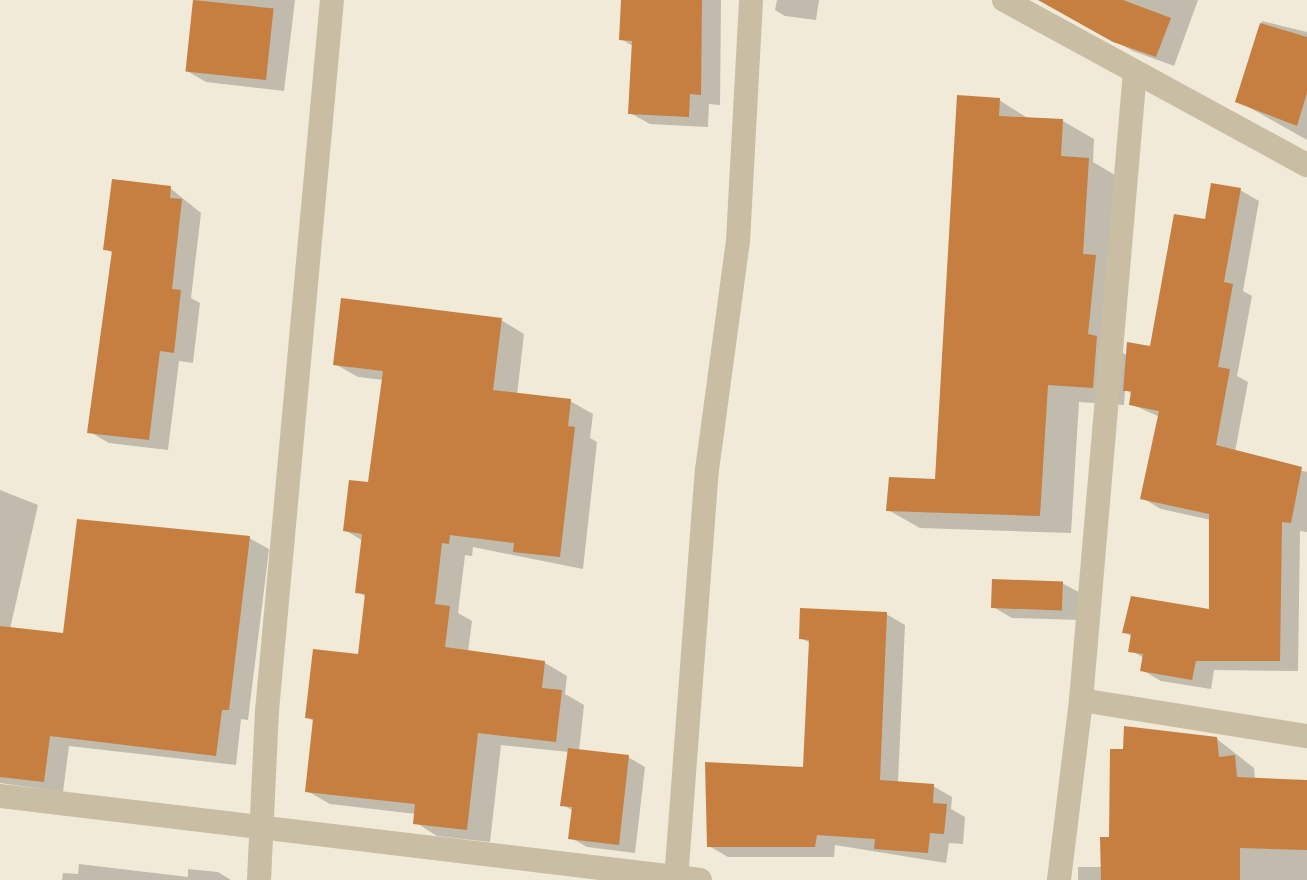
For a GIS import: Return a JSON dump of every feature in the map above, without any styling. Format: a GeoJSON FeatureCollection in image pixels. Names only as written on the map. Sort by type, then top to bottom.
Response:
{"type":"FeatureCollection","features":[{"type":"Feature","properties":{"kind":"street"},"geometry":{"type":"LineString","coordinates":[[259,880],[332,0]]}},
{"type":"Feature","properties":{"kind":"street"},"geometry":{"type":"LineString","coordinates":[[0,796],[684,879],[707,470],[738,241],[751,0]]}},
{"type":"Feature","properties":{"kind":"street"},"geometry":{"type":"LineString","coordinates":[[1004,0],[1307,165]]}},
{"type":"Feature","properties":{"kind":"street"},"geometry":{"type":"LineString","coordinates":[[1059,880],[1081,700],[1135,72]]}},
{"type":"Feature","properties":{"kind":"street"},"geometry":{"type":"LineString","coordinates":[[1081,700],[1307,736]]}},
{"type":"Feature","properties":{"kind":"building"},"geometry":{"type":"Polygon","coordinates":[[[193,0],[274,8],[266,80],[185,72],[193,0]]]}},
{"type":"Feature","properties":{"kind":"building"},"geometry":{"type":"Polygon","coordinates":[[[621,0],[702,0],[701,95],[690,94],[689,117],[628,114],[632,41],[619,40],[621,0]]]}},
{"type":"Feature","properties":{"kind":"building"},"geometry":{"type":"Polygon","coordinates":[[[1038,0],[1123,0],[1171,18],[1156,57],[1113,42],[1038,0]]]}},
{"type":"Feature","properties":{"kind":"building"},"geometry":{"type":"Polygon","coordinates":[[[1260,23],[1307,37],[1307,93],[1297,126],[1235,102],[1260,23]]]}},
{"type":"Feature","properties":{"kind":"building"},"geometry":{"type":"Polygon","coordinates":[[[957,95],[1000,98],[999,116],[1063,119],[1061,156],[1089,158],[1083,254],[1096,255],[1088,334],[1097,336],[1093,388],[1048,385],[1040,516],[886,511],[889,477],[935,479],[957,95]]]}},
{"type":"Feature","properties":{"kind":"building"},"geometry":{"type":"Polygon","coordinates":[[[112,179],[171,186],[170,198],[182,199],[172,289],[181,290],[174,353],[160,351],[149,440],[87,433],[112,251],[103,250],[112,179]]]}},
{"type":"Feature","properties":{"kind":"building"},"geometry":{"type":"Polygon","coordinates":[[[1211,183],[1241,188],[1224,282],[1233,284],[1218,367],[1230,369],[1216,445],[1302,467],[1291,523],[1282,522],[1280,661],[1196,661],[1192,680],[1140,671],[1143,654],[1128,652],[1131,634],[1122,633],[1131,596],[1209,609],[1209,514],[1140,499],[1159,411],[1129,405],[1131,391],[1123,391],[1127,342],[1150,346],[1174,214],[1205,219],[1211,183]]]}},
{"type":"Feature","properties":{"kind":"building"},"geometry":{"type":"Polygon","coordinates":[[[341,298],[502,318],[493,390],[571,399],[568,426],[575,427],[560,557],[513,552],[514,543],[450,535],[449,544],[442,543],[435,604],[450,606],[445,647],[545,661],[542,688],[562,690],[556,742],[478,733],[467,830],[413,824],[415,804],[305,792],[313,719],[305,718],[313,649],[358,654],[365,594],[355,593],[362,534],[343,531],[349,480],[368,482],[383,371],[333,365],[341,298]]]}},
{"type":"Feature","properties":{"kind":"building"},"geometry":{"type":"Polygon","coordinates":[[[77,519],[250,536],[229,710],[222,710],[216,756],[50,736],[44,782],[0,777],[0,626],[63,633],[77,519]]]}},
{"type":"Feature","properties":{"kind":"building"},"geometry":{"type":"Polygon","coordinates":[[[992,579],[1063,581],[1062,610],[991,608],[992,579]]]}},
{"type":"Feature","properties":{"kind":"building"},"geometry":{"type":"Polygon","coordinates":[[[800,608],[887,612],[880,780],[934,784],[933,803],[947,804],[944,834],[930,833],[928,853],[874,849],[875,839],[817,835],[815,847],[707,847],[705,762],[803,767],[809,640],[799,639],[800,608]]]}},
{"type":"Feature","properties":{"kind":"building"},"geometry":{"type":"Polygon","coordinates":[[[1124,726],[1217,737],[1219,757],[1235,755],[1237,777],[1307,780],[1307,850],[1240,848],[1240,880],[1101,880],[1100,837],[1109,837],[1110,749],[1123,749],[1124,726]]]}},
{"type":"Feature","properties":{"kind":"building"},"geometry":{"type":"Polygon","coordinates":[[[568,748],[629,755],[619,845],[568,839],[572,807],[560,806],[568,748]]]}}]}
